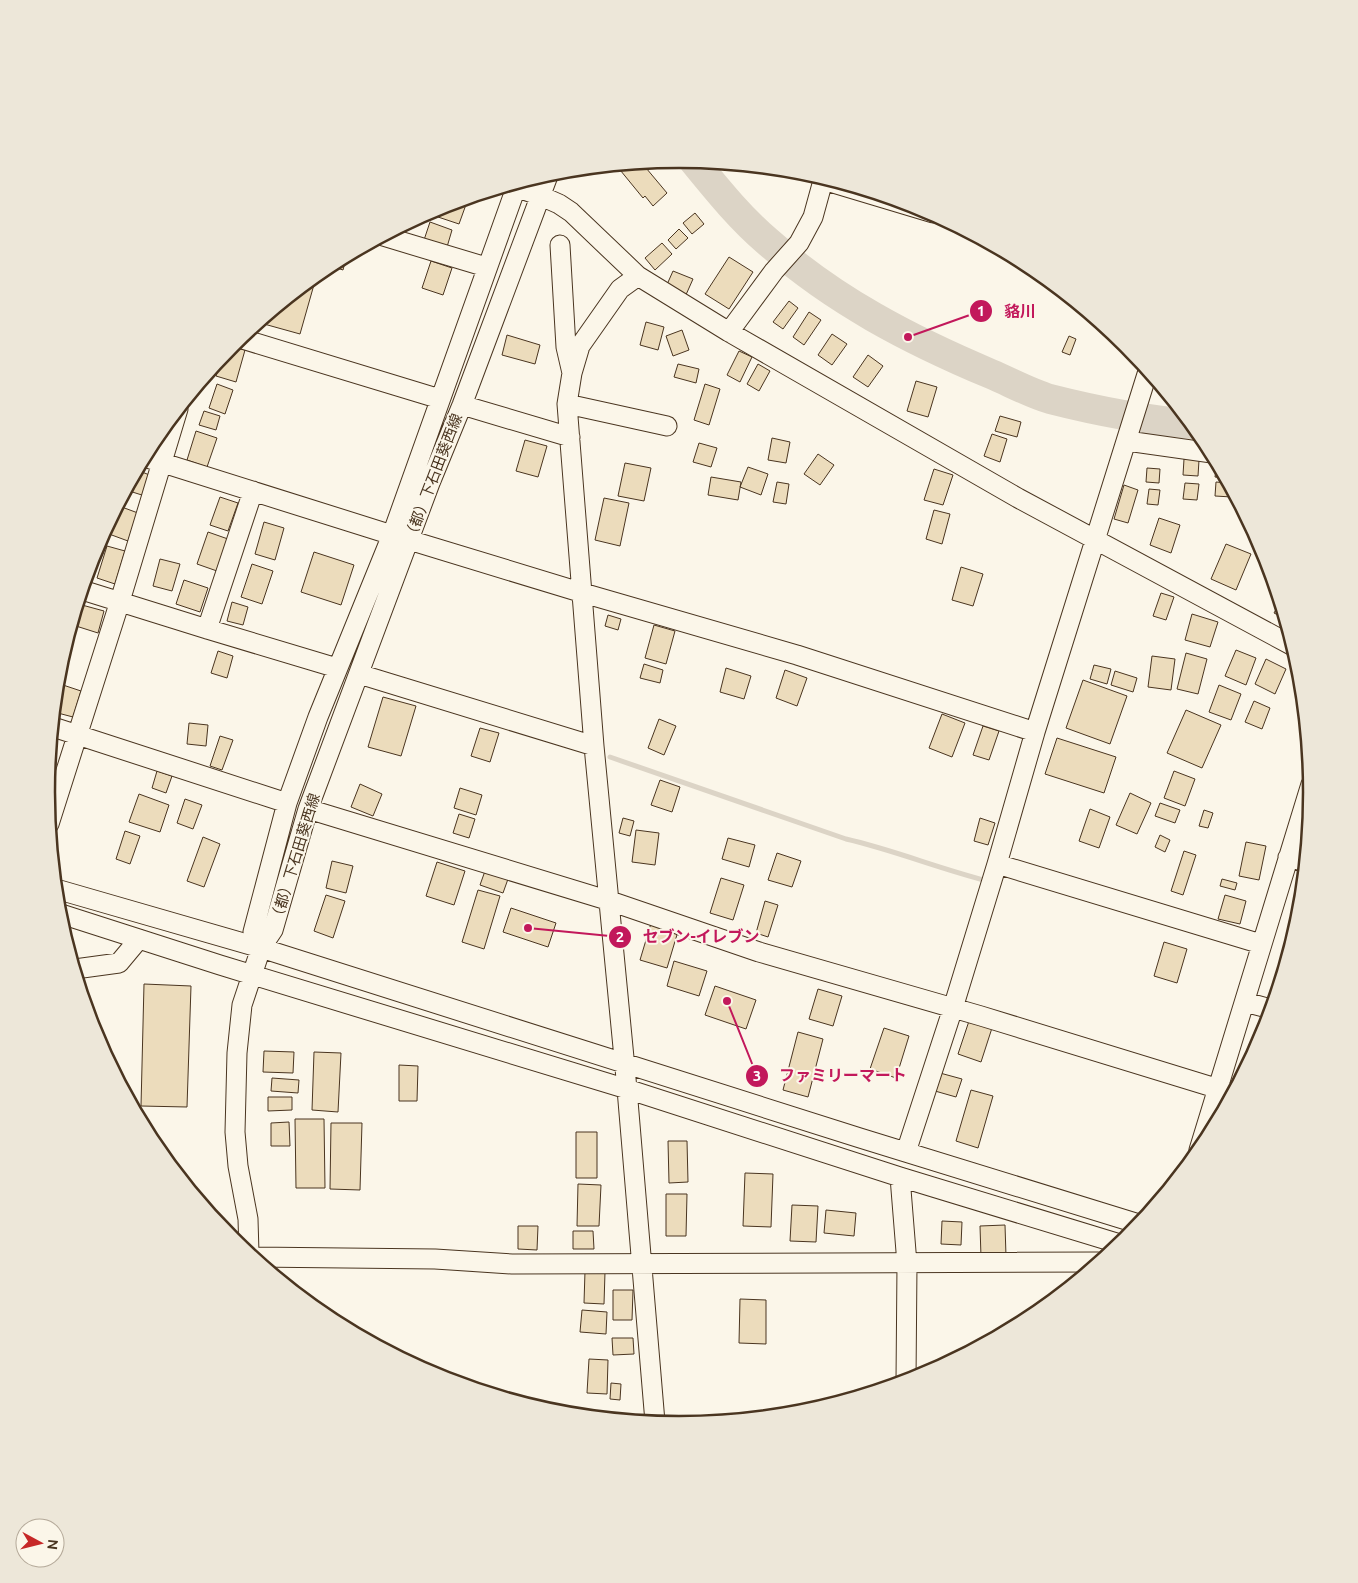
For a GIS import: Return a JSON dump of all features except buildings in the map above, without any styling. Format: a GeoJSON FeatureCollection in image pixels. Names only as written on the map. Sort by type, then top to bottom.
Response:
{"type":"FeatureCollection","features":[{"type":"Feature","properties":{"kind":"street","name":"（都）下石田葵西線"},"geometry":{"type":"LineString","coordinates":[[512,191],[440,399],[400,537],[359,674],[308,809],[273,930],[261,948],[253,932],[287,802],[338,668],[400,537],[462,405],[547,182]]}},
{"type":"Feature","properties":{"kind":"street"},"geometry":{"type":"LineString","coordinates":[[729,332],[774,271],[800,243],[813,217],[822,184]]}},
{"type":"Feature","properties":{"kind":"street"},"geometry":{"type":"LineString","coordinates":[[521,188],[559,204],[571,212],[638,276],[729,332],[1018,498],[1285,642]]}},
{"type":"Feature","properties":{"kind":"street"},"geometry":{"type":"LineString","coordinates":[[391,238],[486,266]]}},
{"type":"Feature","properties":{"kind":"street"},"geometry":{"type":"LineString","coordinates":[[560,245],[566,347],[572,373]]}},
{"type":"Feature","properties":{"kind":"street"},"geometry":{"type":"LineString","coordinates":[[638,276],[620,289],[580,346],[572,373],[567,404],[594,746],[628,1089],[654,1415]]}},
{"type":"Feature","properties":{"kind":"street"},"geometry":{"type":"LineString","coordinates":[[248,340],[440,399]]}},
{"type":"Feature","properties":{"kind":"street"},"geometry":{"type":"LineString","coordinates":[[906,1152],[953,1008],[1035,732],[1146,378]]}},
{"type":"Feature","properties":{"kind":"street"},"geometry":{"type":"LineString","coordinates":[[567,404],[667,426]]}},
{"type":"Feature","properties":{"kind":"street"},"geometry":{"type":"LineString","coordinates":[[462,405],[570,437]]}},
{"type":"Feature","properties":{"kind":"street"},"geometry":{"type":"LineString","coordinates":[[55,806],[172,428]]}},
{"type":"Feature","properties":{"kind":"street"},"geometry":{"type":"LineString","coordinates":[[1128,437],[1202,451]]}},
{"type":"Feature","properties":{"kind":"street"},"geometry":{"type":"LineString","coordinates":[[151,459],[583,593],[797,655],[1035,732]]}},
{"type":"Feature","properties":{"kind":"street"},"geometry":{"type":"LineString","coordinates":[[207,629],[253,491]]}},
{"type":"Feature","properties":{"kind":"street"},"geometry":{"type":"LineString","coordinates":[[88,592],[338,668]]}},
{"type":"Feature","properties":{"kind":"street"},"geometry":{"type":"LineString","coordinates":[[359,674],[594,746]]}},
{"type":"Feature","properties":{"kind":"street"},"geometry":{"type":"LineString","coordinates":[[58,729],[287,802]]}},
{"type":"Feature","properties":{"kind":"street"},"geometry":{"type":"LineString","coordinates":[[308,809],[610,901],[759,952],[953,1008],[1225,1091],[1245,1002],[1261,944],[1296,860],[1302,829]]}},
{"type":"Feature","properties":{"kind":"street"},"geometry":{"type":"LineString","coordinates":[[997,864],[1261,944]]}},
{"type":"Feature","properties":{"kind":"street"},"geometry":{"type":"LineString","coordinates":[[63,891],[261,948],[1131,1221]]}},
{"type":"Feature","properties":{"kind":"street"},"geometry":{"type":"LineString","coordinates":[[68,916],[628,1089],[900,1178],[1111,1241]]}},
{"type":"Feature","properties":{"kind":"street"},"geometry":{"type":"LineString","coordinates":[[81,968],[119,963],[139,939]]}},
{"type":"Feature","properties":{"kind":"street"},"geometry":{"type":"LineString","coordinates":[[249,1243],[248,1219],[238,1166],[235,1132],[236,1053],[242,1005],[261,948]]}},
{"type":"Feature","properties":{"kind":"street"},"geometry":{"type":"LineString","coordinates":[[1245,1002],[1264,1007]]}},
{"type":"Feature","properties":{"kind":"street"},"geometry":{"type":"LineString","coordinates":[[900,1178],[907,1264],[906,1372]]}},
{"type":"Feature","properties":{"kind":"street"},"geometry":{"type":"LineString","coordinates":[[264,1257],[435,1259],[512,1264],[643,1262],[907,1264],[1089,1262]]}},
{"type":"Feature","properties":{"kind":"waterway"},"geometry":{"type":"LineString","coordinates":[[700,169],[747,222],[792,262],[818,282],[902,333],[1028,391],[1050,399],[1121,414],[1182,423]]}},
{"type":"Feature","properties":{"kind":"waterway"},"geometry":{"type":"LineString","coordinates":[[610,757],[846,839],[988,881]]}},
{"type":"Feature","properties":{"kind":"place","name":"貉川"},"geometry":{"type":"Point","coordinates":[908,337]}},
{"type":"Feature","properties":{"kind":"place","name":"セブン-イレブン"},"geometry":{"type":"Point","coordinates":[528,928]}},
{"type":"Feature","properties":{"kind":"place","name":"ファミリーマート"},"geometry":{"type":"Point","coordinates":[727,1001]}}]}
